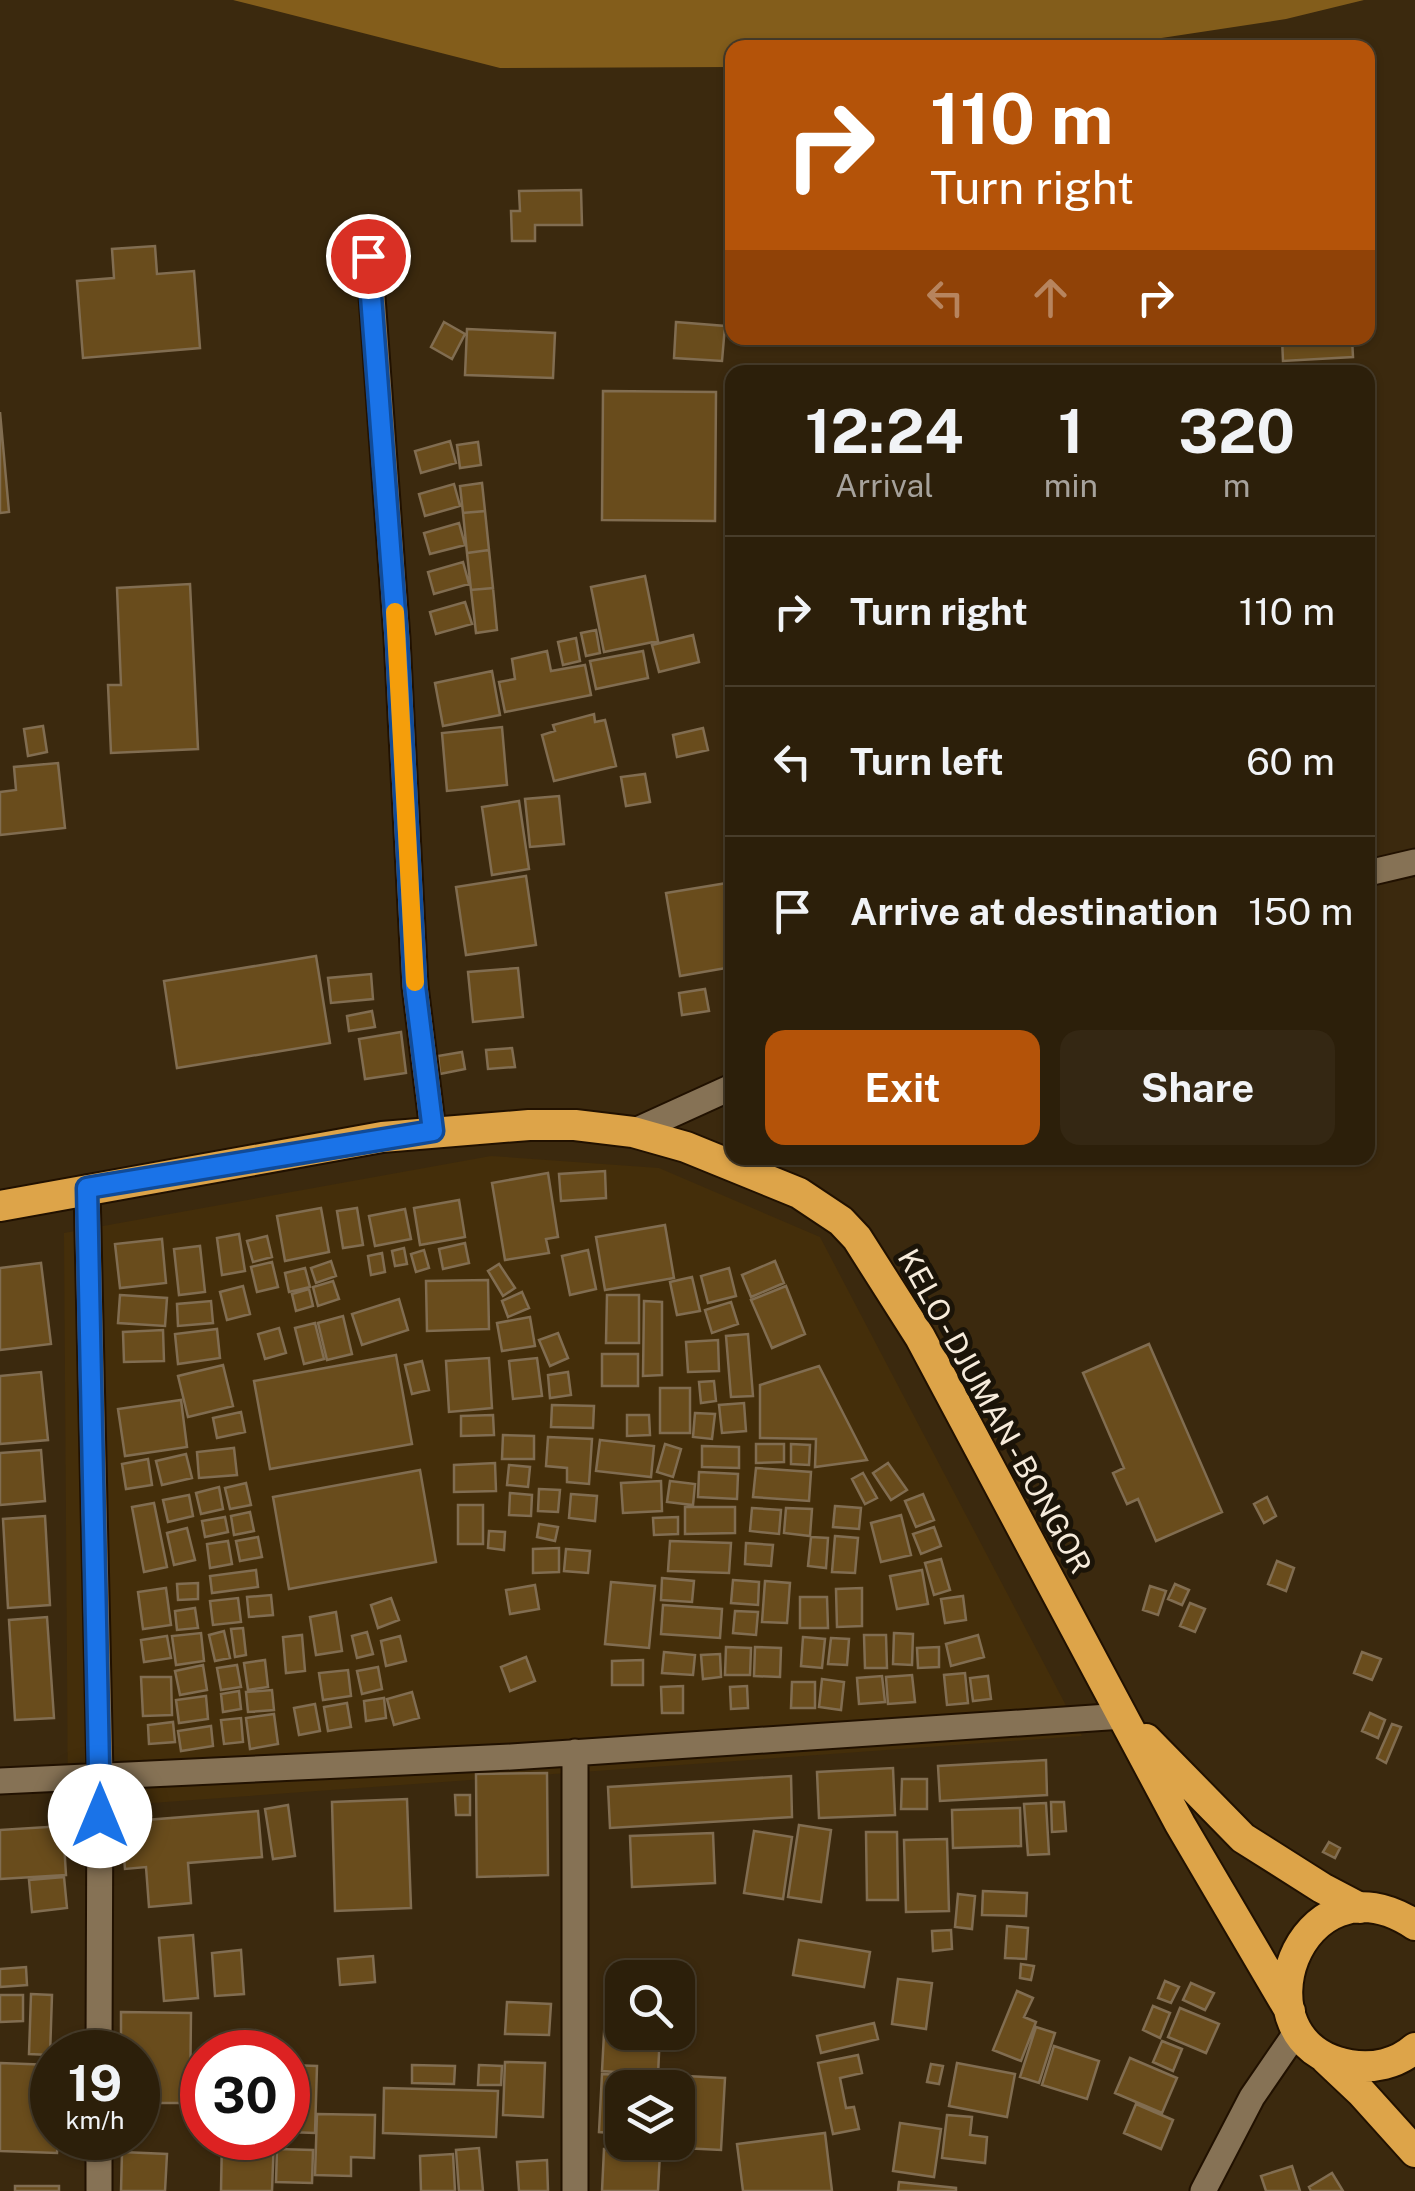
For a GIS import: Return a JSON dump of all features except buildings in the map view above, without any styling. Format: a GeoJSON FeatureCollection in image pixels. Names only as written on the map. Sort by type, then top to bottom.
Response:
{"type":"FeatureCollection","features":[{"type":"Feature","properties":{"kind":"highway","name":"KELO - DJUMAN - BONGOR"},"geometry":{"type":"LineString","coordinates":[[0,1206],[433,1131],[574,1125],[633,1132],[725,1163]]}},
{"type":"Feature","properties":{"kind":"highway","name":"KELO - DJUMAN - BONGOR"},"geometry":{"type":"LineString","coordinates":[[730,1165],[799,1193],[841,1221],[857,1238],[920,1336],[1180,1824],[1294,2020],[1320,2053]]}},
{"type":"Feature","properties":{"kind":"highway","name":"KELO - DJUMAN - BONGOR"},"geometry":{"type":"LineString","coordinates":[[1123,1716],[1243,1838],[1360,1908],[1410,1918]]}},
{"type":"Feature","properties":{"kind":"highway"},"geometry":{"type":"LineString","coordinates":[[1294,2020],[1286,1991],[1295,1951],[1306,1934],[1340,1911],[1360,1908]]}},
{"type":"Feature","properties":{"kind":"highway"},"geometry":{"type":"LineString","coordinates":[[1320,2053],[1341,2063],[1363,2067],[1386,2064],[1415,2048]]}},
{"type":"Feature","properties":{"kind":"highway"},"geometry":{"type":"LineString","coordinates":[[1320,2053],[1415,2152]]}},
{"type":"Feature","properties":{"kind":"street"},"geometry":{"type":"LineString","coordinates":[[368,256],[397,639],[415,986],[433,1131]]}},
{"type":"Feature","properties":{"kind":"street"},"geometry":{"type":"LineString","coordinates":[[1375,871],[1415,862]]}},
{"type":"Feature","properties":{"kind":"street"},"geometry":{"type":"LineString","coordinates":[[633,1132],[725,1089]]}},
{"type":"Feature","properties":{"kind":"street"},"geometry":{"type":"LineString","coordinates":[[87,1188],[100,1776],[99,2030]]}},
{"type":"Feature","properties":{"kind":"street"},"geometry":{"type":"LineString","coordinates":[[0,1781],[575,1752],[1123,1716]]}},
{"type":"Feature","properties":{"kind":"street"},"geometry":{"type":"LineString","coordinates":[[575,1752],[575,2191]]}},
{"type":"Feature","properties":{"kind":"street"},"geometry":{"type":"LineString","coordinates":[[1202,2191],[1294,2020]]}},
{"type":"Feature","properties":{"kind":"street"},"geometry":{"type":"LineString","coordinates":[[99,2160],[99,2191]]}},
{"type":"Feature","properties":{"kind":"shaded area"},"geometry":{"type":"Polygon","coordinates":[[[233,0],[1364,0],[1286,19],[1148,40],[725,40],[725,67],[500,68],[233,0]]]}},
{"type":"Feature","properties":{"kind":"shaded area"},"geometry":{"type":"Polygon","coordinates":[[[491,1156],[659,1168],[820,1237],[1082,1736],[68,1809],[64,1233],[491,1156]]]}},
{"type":"Feature","properties":{"kind":"slow traffic"},"geometry":{"type":"LineString","coordinates":[[395,612],[415,982]]}},
{"type":"Feature","properties":{"kind":"route"},"geometry":{"type":"LineString","coordinates":[[100,1816],[87,1188],[433,1131],[415,986],[397,639],[368,256]]}}]}
